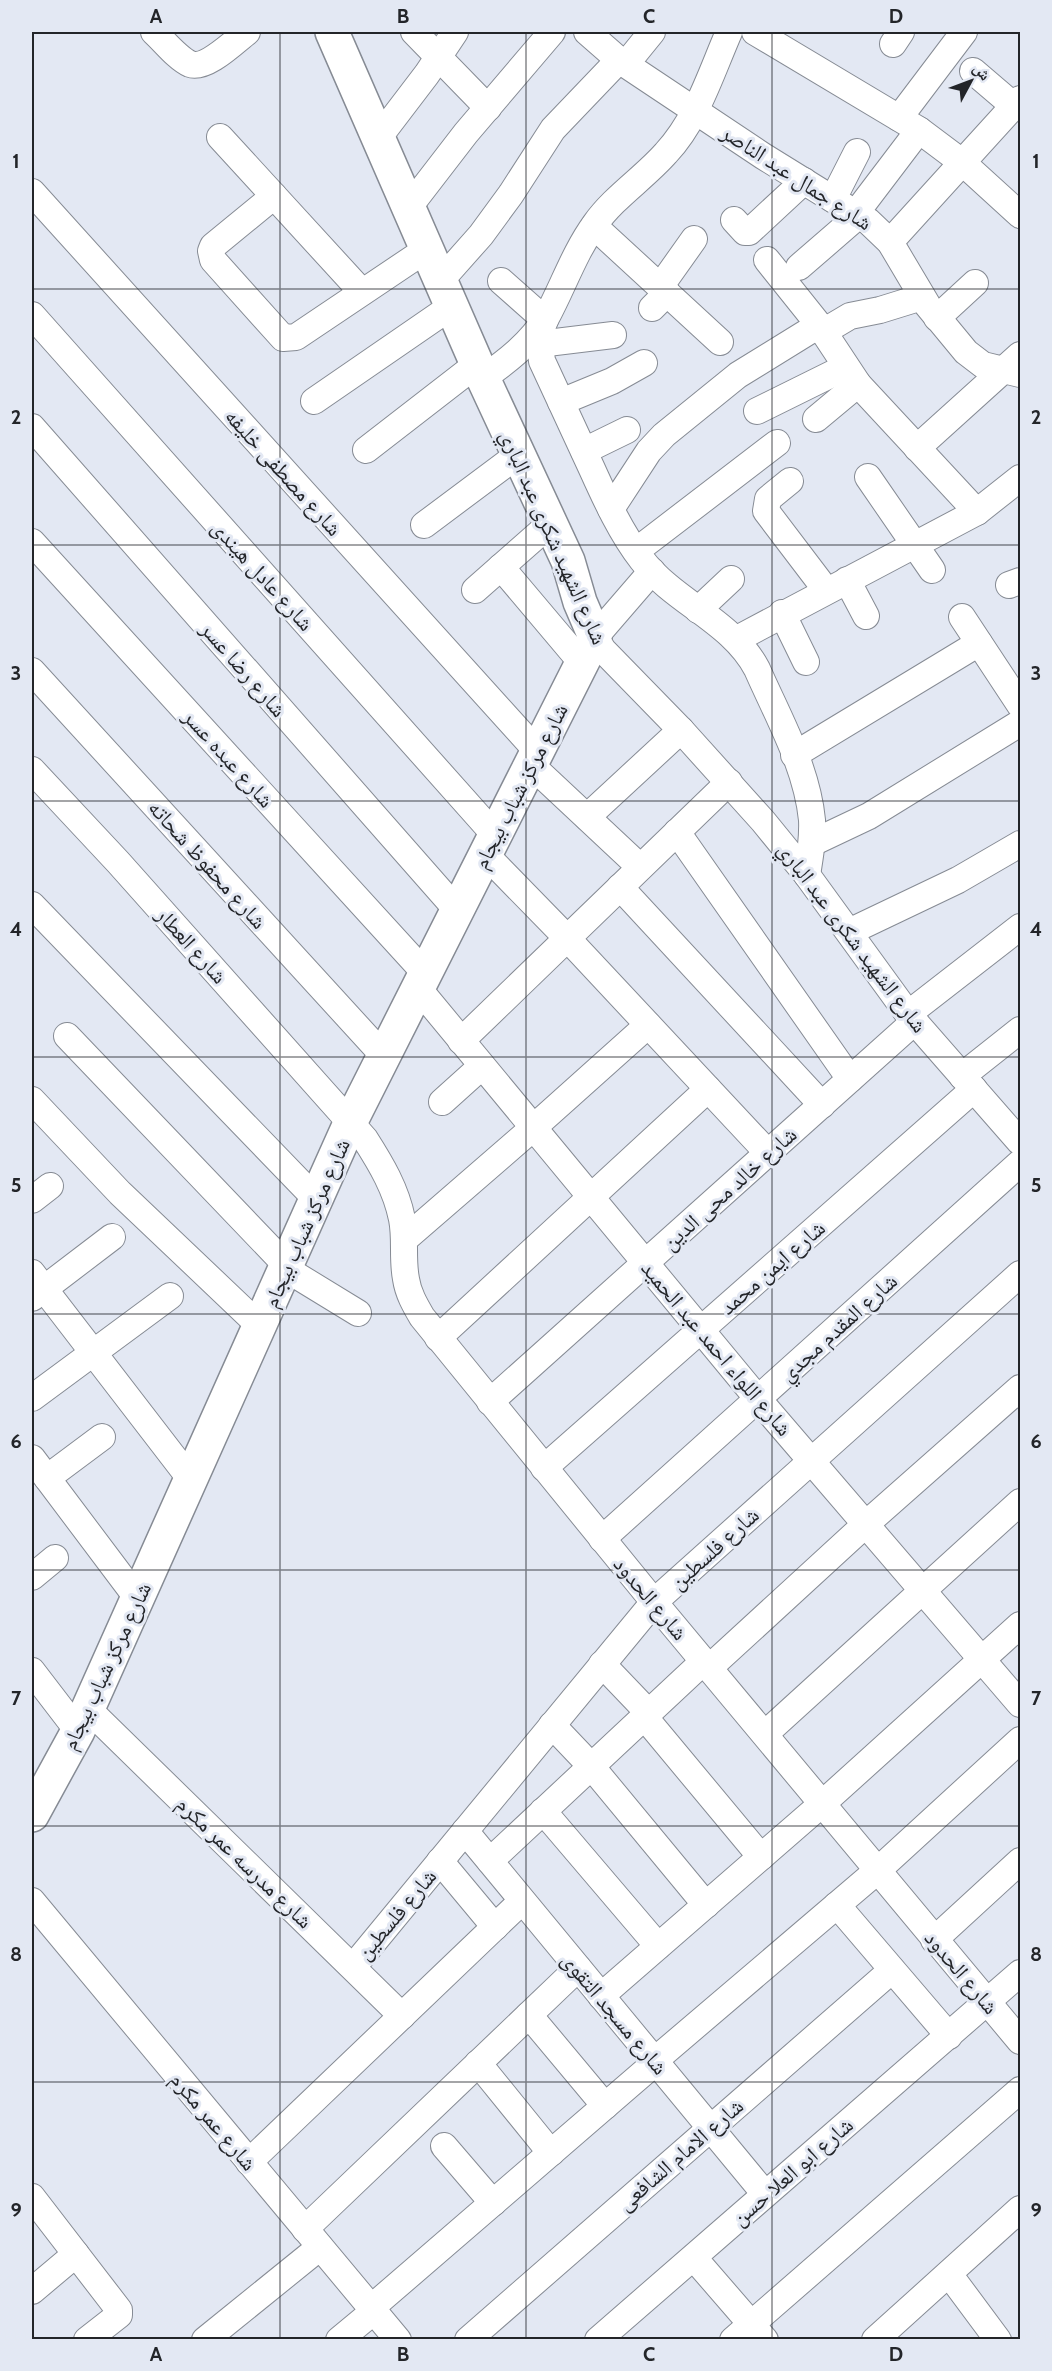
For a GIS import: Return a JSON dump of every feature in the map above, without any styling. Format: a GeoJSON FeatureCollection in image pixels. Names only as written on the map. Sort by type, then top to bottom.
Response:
{"type":"FeatureCollection","features":[{"type":"Feature","properties":{"kind":"main road","name":"شارع الشهيد شكرى عبد الباري"},"geometry":{"type":"LineString","coordinates":[[332,32],[480,371],[568,561],[580,602],[588,650]]}},
{"type":"Feature","properties":{"kind":"main road","name":"شارع مركز شباب بيجام"},"geometry":{"type":"LineString","coordinates":[[32,1815],[83,1720],[192,1481],[351,1121],[588,650]]}},
{"type":"Feature","properties":{"kind":"street"},"geometry":{"type":"LineString","coordinates":[[165,36],[186,62],[197,65],[208,61],[247,32]]}},
{"type":"Feature","properties":{"kind":"street"},"geometry":{"type":"LineString","coordinates":[[414,32],[488,108]]}},
{"type":"Feature","properties":{"kind":"street"},"geometry":{"type":"LineString","coordinates":[[379,137],[455,32]]}},
{"type":"Feature","properties":{"kind":"street"},"geometry":{"type":"LineString","coordinates":[[409,207],[552,32]]}},
{"type":"Feature","properties":{"kind":"street","name":"شارع جمال عبد الناصر"},"geometry":{"type":"LineString","coordinates":[[587,32],[622,62],[868,221],[890,242],[922,297],[974,360],[994,369],[1015,366]]}},
{"type":"Feature","properties":{"kind":"street"},"geometry":{"type":"LineString","coordinates":[[314,401],[446,293],[553,129],[652,32]]}},
{"type":"Feature","properties":{"kind":"street"},"geometry":{"type":"LineString","coordinates":[[729,32],[696,110],[678,140],[594,226],[582,244],[545,320],[539,344],[542,361],[610,509],[636,551],[652,571],[736,639],[748,653],[757,669],[794,755],[808,798],[812,843],[807,875]]}},
{"type":"Feature","properties":{"kind":"street"},"geometry":{"type":"LineString","coordinates":[[755,32],[909,124],[963,163],[1020,215]]}},
{"type":"Feature","properties":{"kind":"street"},"geometry":{"type":"LineString","coordinates":[[799,267],[858,214],[964,32]]}},
{"type":"Feature","properties":{"kind":"street"},"geometry":{"type":"LineString","coordinates":[[890,242],[1017,103],[972,71]]}},
{"type":"Feature","properties":{"kind":"street"},"geometry":{"type":"LineString","coordinates":[[220,136],[362,292]]}},
{"type":"Feature","properties":{"kind":"street"},"geometry":{"type":"LineString","coordinates":[[833,199],[857,152]]}},
{"type":"Feature","properties":{"kind":"street"},"geometry":{"type":"LineString","coordinates":[[734,220],[745,232],[749,232],[804,181]]}},
{"type":"Feature","properties":{"kind":"street","name":"شارع مصطفى خليفه"},"geometry":{"type":"LineString","coordinates":[[32,192],[586,817],[640,867]]}},
{"type":"Feature","properties":{"kind":"street"},"geometry":{"type":"LineString","coordinates":[[274,196],[213,246],[211,255],[280,335],[287,339],[296,337],[427,249]]}},
{"type":"Feature","properties":{"kind":"street"},"geometry":{"type":"LineString","coordinates":[[594,226],[660,296],[720,342]]}},
{"type":"Feature","properties":{"kind":"street"},"geometry":{"type":"LineString","coordinates":[[660,296],[694,239]]}},
{"type":"Feature","properties":{"kind":"street"},"geometry":{"type":"LineString","coordinates":[[767,260],[821,329],[852,376],[977,512]]}},
{"type":"Feature","properties":{"kind":"street"},"geometry":{"type":"LineString","coordinates":[[501,281],[545,320]]}},
{"type":"Feature","properties":{"kind":"street"},"geometry":{"type":"LineString","coordinates":[[937,318],[975,283]]}},
{"type":"Feature","properties":{"kind":"street"},"geometry":{"type":"LineString","coordinates":[[610,509],[649,451],[664,435],[738,375],[821,329],[850,316],[880,310],[922,297]]}},
{"type":"Feature","properties":{"kind":"street","name":"شارع عادل هيندى"},"geometry":{"type":"LineString","coordinates":[[32,315],[490,844],[567,938],[768,1153]]}},
{"type":"Feature","properties":{"kind":"street"},"geometry":{"type":"LineString","coordinates":[[366,450],[480,371],[517,351],[545,320]]}},
{"type":"Feature","properties":{"kind":"street"},"geometry":{"type":"LineString","coordinates":[[539,344],[613,335]]}},
{"type":"Feature","properties":{"kind":"street"},"geometry":{"type":"LineString","coordinates":[[561,402],[612,381],[644,363]]}},
{"type":"Feature","properties":{"kind":"street"},"geometry":{"type":"LineString","coordinates":[[917,448],[1015,366]]}},
{"type":"Feature","properties":{"kind":"street"},"geometry":{"type":"LineString","coordinates":[[757,411],[852,376]]}},
{"type":"Feature","properties":{"kind":"street"},"geometry":{"type":"LineString","coordinates":[[816,419],[852,376]]}},
{"type":"Feature","properties":{"kind":"street","name":"شارع رضا عسر"},"geometry":{"type":"LineString","coordinates":[[32,427],[457,910]]}},
{"type":"Feature","properties":{"kind":"street"},"geometry":{"type":"LineString","coordinates":[[584,451],[627,430]]}},
{"type":"Feature","properties":{"kind":"street"},"geometry":{"type":"LineString","coordinates":[[636,551],[777,443]]}},
{"type":"Feature","properties":{"kind":"street"},"geometry":{"type":"LineString","coordinates":[[424,525],[519,454]]}},
{"type":"Feature","properties":{"kind":"street"},"geometry":{"type":"LineString","coordinates":[[868,477],[932,570]]}},
{"type":"Feature","properties":{"kind":"street"},"geometry":{"type":"LineString","coordinates":[[736,639],[977,512],[1020,478]]}},
{"type":"Feature","properties":{"kind":"street"},"geometry":{"type":"LineString","coordinates":[[790,481],[768,499],[766,511],[866,616]]}},
{"type":"Feature","properties":{"kind":"street"},"geometry":{"type":"LineString","coordinates":[[475,590],[551,523]]}},
{"type":"Feature","properties":{"kind":"street","name":"شارع عبده عسر"},"geometry":{"type":"LineString","coordinates":[[32,542],[422,981]]}},
{"type":"Feature","properties":{"kind":"street"},"geometry":{"type":"LineString","coordinates":[[501,567],[588,650],[652,571]]}},
{"type":"Feature","properties":{"kind":"street"},"geometry":{"type":"LineString","coordinates":[[698,610],[731,579]]}},
{"type":"Feature","properties":{"kind":"street"},"geometry":{"type":"LineString","coordinates":[[782,613],[806,662]]}},
{"type":"Feature","properties":{"kind":"street"},"geometry":{"type":"LineString","coordinates":[[962,617],[1020,705]]}},
{"type":"Feature","properties":{"kind":"street"},"geometry":{"type":"LineString","coordinates":[[794,755],[979,643]]}},
{"type":"Feature","properties":{"kind":"street","name":"شارع الشهيد شكرى عبد الباري"},"geometry":{"type":"LineString","coordinates":[[588,650],[612,662],[681,729],[729,782],[807,875],[911,1018],[968,1082],[1017,1132]]}},
{"type":"Feature","properties":{"kind":"street","name":"شارع محفوظ شحاته"},"geometry":{"type":"LineString","coordinates":[[32,671],[384,1056]]}},
{"type":"Feature","properties":{"kind":"street"},"geometry":{"type":"LineString","coordinates":[[812,843],[869,816],[1020,723]]}},
{"type":"Feature","properties":{"kind":"street"},"geometry":{"type":"LineString","coordinates":[[586,817],[681,729]]}},
{"type":"Feature","properties":{"kind":"street","name":"شارع العطار"},"geometry":{"type":"LineString","coordinates":[[32,770],[351,1121]]}},
{"type":"Feature","properties":{"kind":"street"},"geometry":{"type":"LineString","coordinates":[[461,1041],[729,782]]}},
{"type":"Feature","properties":{"kind":"street"},"geometry":{"type":"LineString","coordinates":[[677,832],[850,1079]]}},
{"type":"Feature","properties":{"kind":"street"},"geometry":{"type":"LineString","coordinates":[[849,932],[958,880],[1020,844]]}},
{"type":"Feature","properties":{"kind":"street"},"geometry":{"type":"LineString","coordinates":[[620,887],[822,1105]]}},
{"type":"Feature","properties":{"kind":"street"},"geometry":{"type":"LineString","coordinates":[[32,906],[317,1200]]}},
{"type":"Feature","properties":{"kind":"street","name":"شارع خالد محى الدين"},"geometry":{"type":"LineString","coordinates":[[490,1402],[822,1105],[911,1018],[1020,927]]}},
{"type":"Feature","properties":{"kind":"street","name":"شارع اللواء احمد عبد الحميد"},"geometry":{"type":"LineString","coordinates":[[422,981],[461,1041],[590,1197],[758,1399],[1020,1704]]}},
{"type":"Feature","properties":{"kind":"street"},"geometry":{"type":"LineString","coordinates":[[405,1239],[648,1025]]}},
{"type":"Feature","properties":{"kind":"street","name":"شارع ايمن محمد"},"geometry":{"type":"LineString","coordinates":[[544,1468],[701,1330],[968,1082],[1020,1030]]}},
{"type":"Feature","properties":{"kind":"street"},"geometry":{"type":"LineString","coordinates":[[67,1036],[287,1267],[358,1314]]}},
{"type":"Feature","properties":{"kind":"street"},"geometry":{"type":"LineString","coordinates":[[442,1102],[482,1066]]}},
{"type":"Feature","properties":{"kind":"street"},"geometry":{"type":"LineString","coordinates":[[438,1338],[708,1089]]}},
{"type":"Feature","properties":{"kind":"street"},"geometry":{"type":"LineString","coordinates":[[32,1100],[120,1193],[261,1326]]}},
{"type":"Feature","properties":{"kind":"street","name":"شارع الحدود"},"geometry":{"type":"LineString","coordinates":[[351,1121],[388,1176],[396,1197],[405,1239],[406,1280],[412,1299],[438,1338],[706,1665],[1020,2041]]}},
{"type":"Feature","properties":{"kind":"street","name":"شارع المقدم مجدي"},"geometry":{"type":"LineString","coordinates":[[602,1539],[1020,1163]]}},
{"type":"Feature","properties":{"kind":"street"},"geometry":{"type":"LineString","coordinates":[[112,1237],[36,1286],[93,1353],[192,1481]]}},
{"type":"Feature","properties":{"kind":"street","name":"شارع فلسطين"},"geometry":{"type":"LineString","coordinates":[[353,1967],[654,1602],[1020,1274]]}},
{"type":"Feature","properties":{"kind":"street"},"geometry":{"type":"LineString","coordinates":[[32,1398],[170,1296]]}},
{"type":"Feature","properties":{"kind":"street"},"geometry":{"type":"LineString","coordinates":[[489,1861],[645,1715],[706,1665],[1020,1388]]}},
{"type":"Feature","properties":{"kind":"street"},"geometry":{"type":"LineString","coordinates":[[46,1478],[102,1437]]}},
{"type":"Feature","properties":{"kind":"street"},"geometry":{"type":"LineString","coordinates":[[32,1458],[138,1599]]}},
{"type":"Feature","properties":{"kind":"street"},"geometry":{"type":"LineString","coordinates":[[765,1734],[1020,1502]]}},
{"type":"Feature","properties":{"kind":"street"},"geometry":{"type":"LineString","coordinates":[[32,1577],[55,1558]]}},
{"type":"Feature","properties":{"kind":"street"},"geometry":{"type":"LineString","coordinates":[[601,1996],[823,1803],[1020,1625]]}},
{"type":"Feature","properties":{"kind":"street"},"geometry":{"type":"LineString","coordinates":[[602,1664],[646,1710],[645,1715],[761,1857]]}},
{"type":"Feature","properties":{"kind":"street","name":"شارع مدرسه عمر مكرم"},"geometry":{"type":"LineString","coordinates":[[32,1671],[353,1967],[402,2016]]}},
{"type":"Feature","properties":{"kind":"street"},"geometry":{"type":"LineString","coordinates":[[552,1725],[591,1766],[706,1905]]}},
{"type":"Feature","properties":{"kind":"street"},"geometry":{"type":"LineString","coordinates":[[339,2340],[493,2203],[877,1871],[1020,1740]]}},
{"type":"Feature","properties":{"kind":"street"},"geometry":{"type":"LineString","coordinates":[[543,1811],[658,1946]]}},
{"type":"Feature","properties":{"kind":"street","name":"شارع مسجد التقوى"},"geometry":{"type":"LineString","coordinates":[[465,1831],[765,2194]]}},
{"type":"Feature","properties":{"kind":"street"},"geometry":{"type":"LineString","coordinates":[[440,1861],[495,1927]]}},
{"type":"Feature","properties":{"kind":"street"},"geometry":{"type":"LineString","coordinates":[[934,1940],[1020,1861]]}},
{"type":"Feature","properties":{"kind":"street"},"geometry":{"type":"LineString","coordinates":[[249,2162],[522,1901]]}},
{"type":"Feature","properties":{"kind":"street","name":"شارع عمر مكرم"},"geometry":{"type":"LineString","coordinates":[[32,1902],[398,2340]]}},
{"type":"Feature","properties":{"kind":"street"},"geometry":{"type":"LineString","coordinates":[[837,1905],[949,2036]]}},
{"type":"Feature","properties":{"kind":"street"},"geometry":{"type":"LineString","coordinates":[[205,2340],[313,2238],[478,2063],[578,1968]]}},
{"type":"Feature","properties":{"kind":"street","name":"شارع الامام الشافعى"},"geometry":{"type":"LineString","coordinates":[[468,2340],[892,1970]]}},
{"type":"Feature","properties":{"kind":"street","name":"شارع ابو العلا حسن"},"geometry":{"type":"LineString","coordinates":[[598,2340],[1020,1973]]}},
{"type":"Feature","properties":{"kind":"street"},"geometry":{"type":"LineString","coordinates":[[529,2015],[605,2106]]}},
{"type":"Feature","properties":{"kind":"street"},"geometry":{"type":"LineString","coordinates":[[478,2063],[551,2153]]}},
{"type":"Feature","properties":{"kind":"street"},"geometry":{"type":"LineString","coordinates":[[694,2258],[750,2334],[1020,2090]]}},
{"type":"Feature","properties":{"kind":"street"},"geometry":{"type":"LineString","coordinates":[[444,2146],[493,2203]]}},
{"type":"Feature","properties":{"kind":"street"},"geometry":{"type":"LineString","coordinates":[[32,2197],[118,2308],[119,2315],[87,2340]]}},
{"type":"Feature","properties":{"kind":"street"},"geometry":{"type":"LineString","coordinates":[[882,2337],[949,2274],[1018,2217]]}},
{"type":"Feature","properties":{"kind":"street"},"geometry":{"type":"LineString","coordinates":[[32,2291],[76,2254]]}},
{"type":"Feature","properties":{"kind":"street"},"geometry":{"type":"LineString","coordinates":[[949,2274],[998,2340]]}}]}
